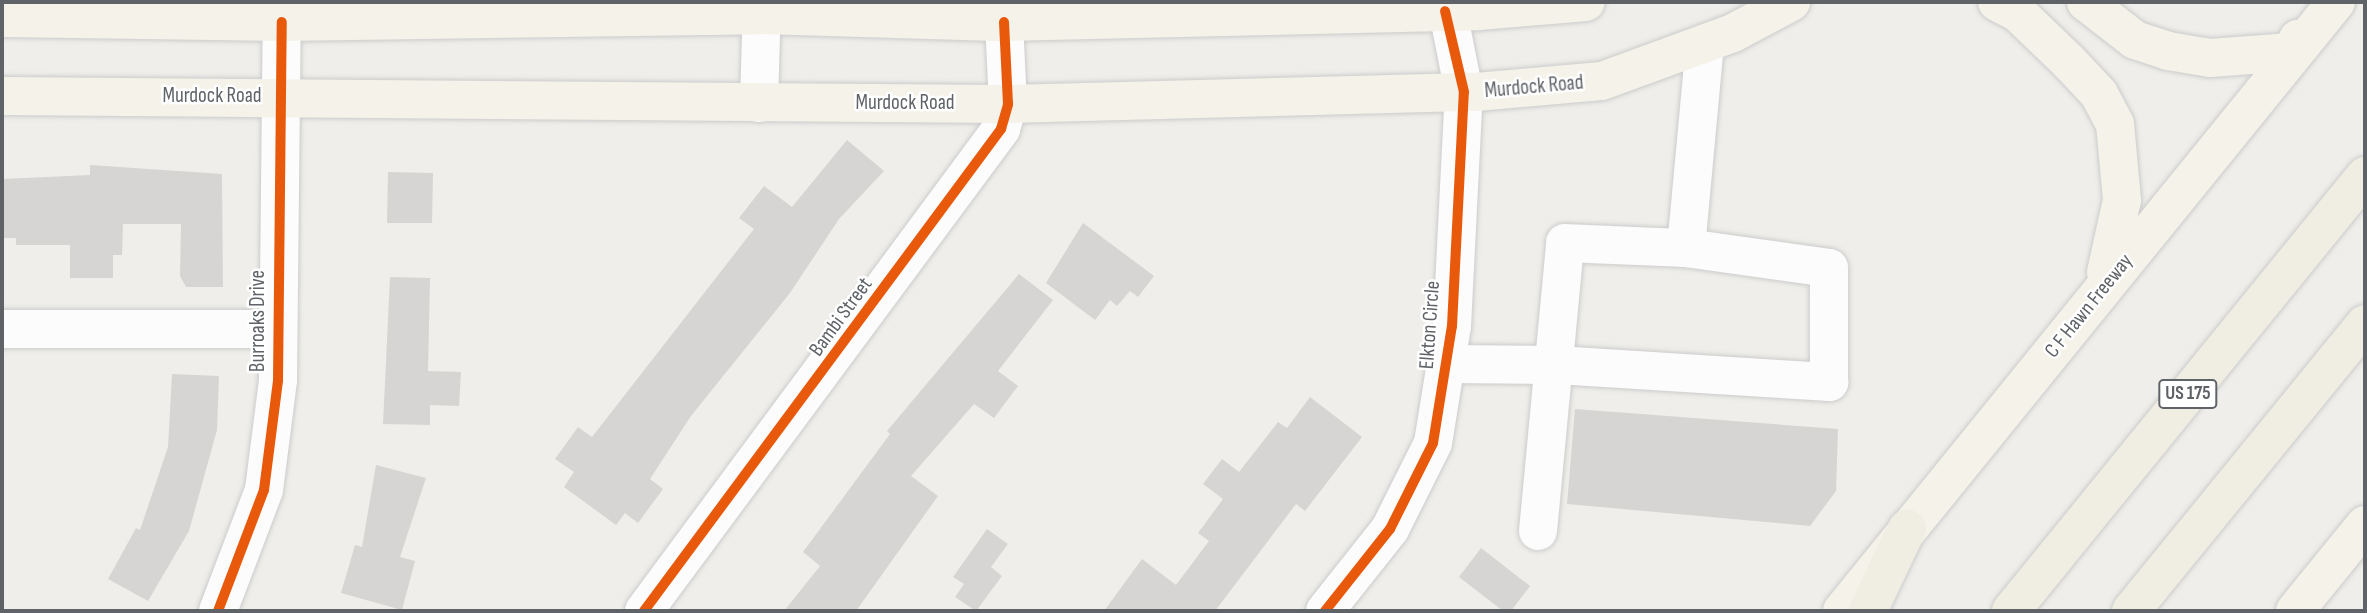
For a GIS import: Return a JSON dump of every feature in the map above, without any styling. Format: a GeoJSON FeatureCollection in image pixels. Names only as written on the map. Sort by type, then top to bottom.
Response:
{"type":"FeatureCollection","features":[{"type":"Feature","properties":{"kind":"highway","name":"US 175"},"geometry":{"type":"LineString","coordinates":[[2011,611],[2365,176]]}},
{"type":"Feature","properties":{"kind":"highway"},"geometry":{"type":"LineString","coordinates":[[2131,611],[2365,324]]}},
{"type":"Feature","properties":{"kind":"highway"},"geometry":{"type":"LineString","coordinates":[[1868,611],[1907,529]]}},
{"type":"Feature","properties":{"kind":"main road"},"geometry":{"type":"LineString","coordinates":[[2,18],[282,22],[565,10],[762,8],[1004,22],[1586,2]]}},
{"type":"Feature","properties":{"kind":"main road","name":"Murdock Road"},"geometry":{"type":"LineString","coordinates":[[2,96],[278,96],[1008,104],[1464,92],[1602,81],[1705,44],[1791,2]]}},
{"type":"Feature","properties":{"kind":"main road"},"geometry":{"type":"LineString","coordinates":[[1997,2],[2017,12],[2069,62],[2099,94],[2115,124],[2121,211],[2098,296]]}},
{"type":"Feature","properties":{"kind":"main road"},"geometry":{"type":"LineString","coordinates":[[2086,2],[2134,40],[2168,51],[2210,58],[2291,52],[2318,2]]}},
{"type":"Feature","properties":{"kind":"main road","name":"C F Hawn Freeway"},"geometry":{"type":"LineString","coordinates":[[1842,611],[2098,296],[2291,52],[2336,2]]}},
{"type":"Feature","properties":{"kind":"main road"},"geometry":{"type":"LineString","coordinates":[[2295,611],[2365,525]]}},
{"type":"Feature","properties":{"kind":"street","name":"Elkton Circle"},"geometry":{"type":"LineString","coordinates":[[1325,611],[1390,529],[1427,456],[1448,364],[1464,92],[1446,7]]}},
{"type":"Feature","properties":{"kind":"street"},"geometry":{"type":"LineString","coordinates":[[759,103],[762,8]]}},
{"type":"Feature","properties":{"kind":"street","name":"Burroaks Drive"},"geometry":{"type":"LineString","coordinates":[[218,611],[264,490],[278,380],[278,96],[282,22]]}},
{"type":"Feature","properties":{"kind":"street","name":"Bambi Street"},"geometry":{"type":"LineString","coordinates":[[644,611],[1001,129],[1008,104],[1004,22]]}},
{"type":"Feature","properties":{"kind":"street"},"geometry":{"type":"LineString","coordinates":[[1686,248],[1705,44]]}},
{"type":"Feature","properties":{"kind":"street"},"geometry":{"type":"LineString","coordinates":[[1448,364],[1557,365],[1829,382],[1829,268],[1686,248],[1565,243],[1557,365],[1538,531]]}},
{"type":"Feature","properties":{"kind":"street"},"geometry":{"type":"LineString","coordinates":[[2,329],[278,329]]}},
{"type":"Feature","properties":{"kind":"building"},"geometry":{"type":"Polygon","coordinates":[[[847,140],[884,171],[839,219],[790,293],[691,416],[650,479],[663,489],[638,523],[625,513],[616,525],[564,487],[574,472],[555,459],[578,427],[592,437],[754,229],[739,218],[764,186],[792,207],[847,140]]]}},
{"type":"Feature","properties":{"kind":"building"},"geometry":{"type":"Polygon","coordinates":[[[90,165],[222,174],[223,287],[186,287],[180,276],[181,224],[123,224],[122,255],[113,255],[113,278],[70,278],[70,245],[16,245],[16,238],[4,238],[2,179],[90,175],[90,165]]]}},
{"type":"Feature","properties":{"kind":"building"},"geometry":{"type":"Polygon","coordinates":[[[388,172],[433,173],[432,223],[387,223],[388,172]]]}},
{"type":"Feature","properties":{"kind":"building"},"geometry":{"type":"Polygon","coordinates":[[[1083,223],[1154,276],[1138,297],[1130,291],[1117,306],[1110,300],[1095,320],[1046,283],[1083,223]]]}},
{"type":"Feature","properties":{"kind":"building"},"geometry":{"type":"Polygon","coordinates":[[[1019,274],[1053,300],[998,371],[1018,386],[994,418],[974,404],[911,476],[938,496],[856,611],[784,611],[820,566],[803,552],[890,434],[887,431],[1019,274]]]}},
{"type":"Feature","properties":{"kind":"building"},"geometry":{"type":"Polygon","coordinates":[[[390,277],[430,278],[428,371],[461,372],[459,406],[430,405],[430,425],[383,424],[390,277]]]}},
{"type":"Feature","properties":{"kind":"building"},"geometry":{"type":"Polygon","coordinates":[[[172,374],[219,376],[217,430],[189,531],[148,601],[108,579],[136,528],[140,530],[168,447],[172,374]]]}},
{"type":"Feature","properties":{"kind":"building"},"geometry":{"type":"Polygon","coordinates":[[[1310,397],[1362,437],[1305,511],[1296,504],[1215,611],[1104,611],[1142,559],[1176,585],[1209,541],[1198,533],[1223,499],[1203,484],[1222,459],[1239,472],[1278,422],[1287,428],[1310,397]]]}},
{"type":"Feature","properties":{"kind":"building"},"geometry":{"type":"Polygon","coordinates":[[[1575,409],[1838,429],[1836,491],[1810,526],[1567,504],[1575,409]]]}},
{"type":"Feature","properties":{"kind":"building"},"geometry":{"type":"Polygon","coordinates":[[[376,465],[426,478],[400,557],[415,561],[402,610],[341,593],[355,545],[362,547],[376,465]]]}},
{"type":"Feature","properties":{"kind":"building"},"geometry":{"type":"Polygon","coordinates":[[[987,529],[1008,544],[991,567],[1002,576],[976,611],[955,597],[964,584],[953,577],[987,529]]]}},
{"type":"Feature","properties":{"kind":"building"},"geometry":{"type":"Polygon","coordinates":[[[1481,548],[1530,586],[1511,611],[1503,611],[1459,577],[1481,548]]]}},
{"type":"Feature","properties":{"kind":"cycle path"},"geometry":{"type":"LineString","coordinates":[[1325,611],[1390,529],[1433,443],[1452,326],[1464,92],[1445,11]]}},
{"type":"Feature","properties":{"kind":"cycle path"},"geometry":{"type":"LineString","coordinates":[[218,611],[264,490],[278,380],[282,22]]}},
{"type":"Feature","properties":{"kind":"cycle path"},"geometry":{"type":"LineString","coordinates":[[644,611],[1001,129],[1008,104],[1004,22]]}}]}
